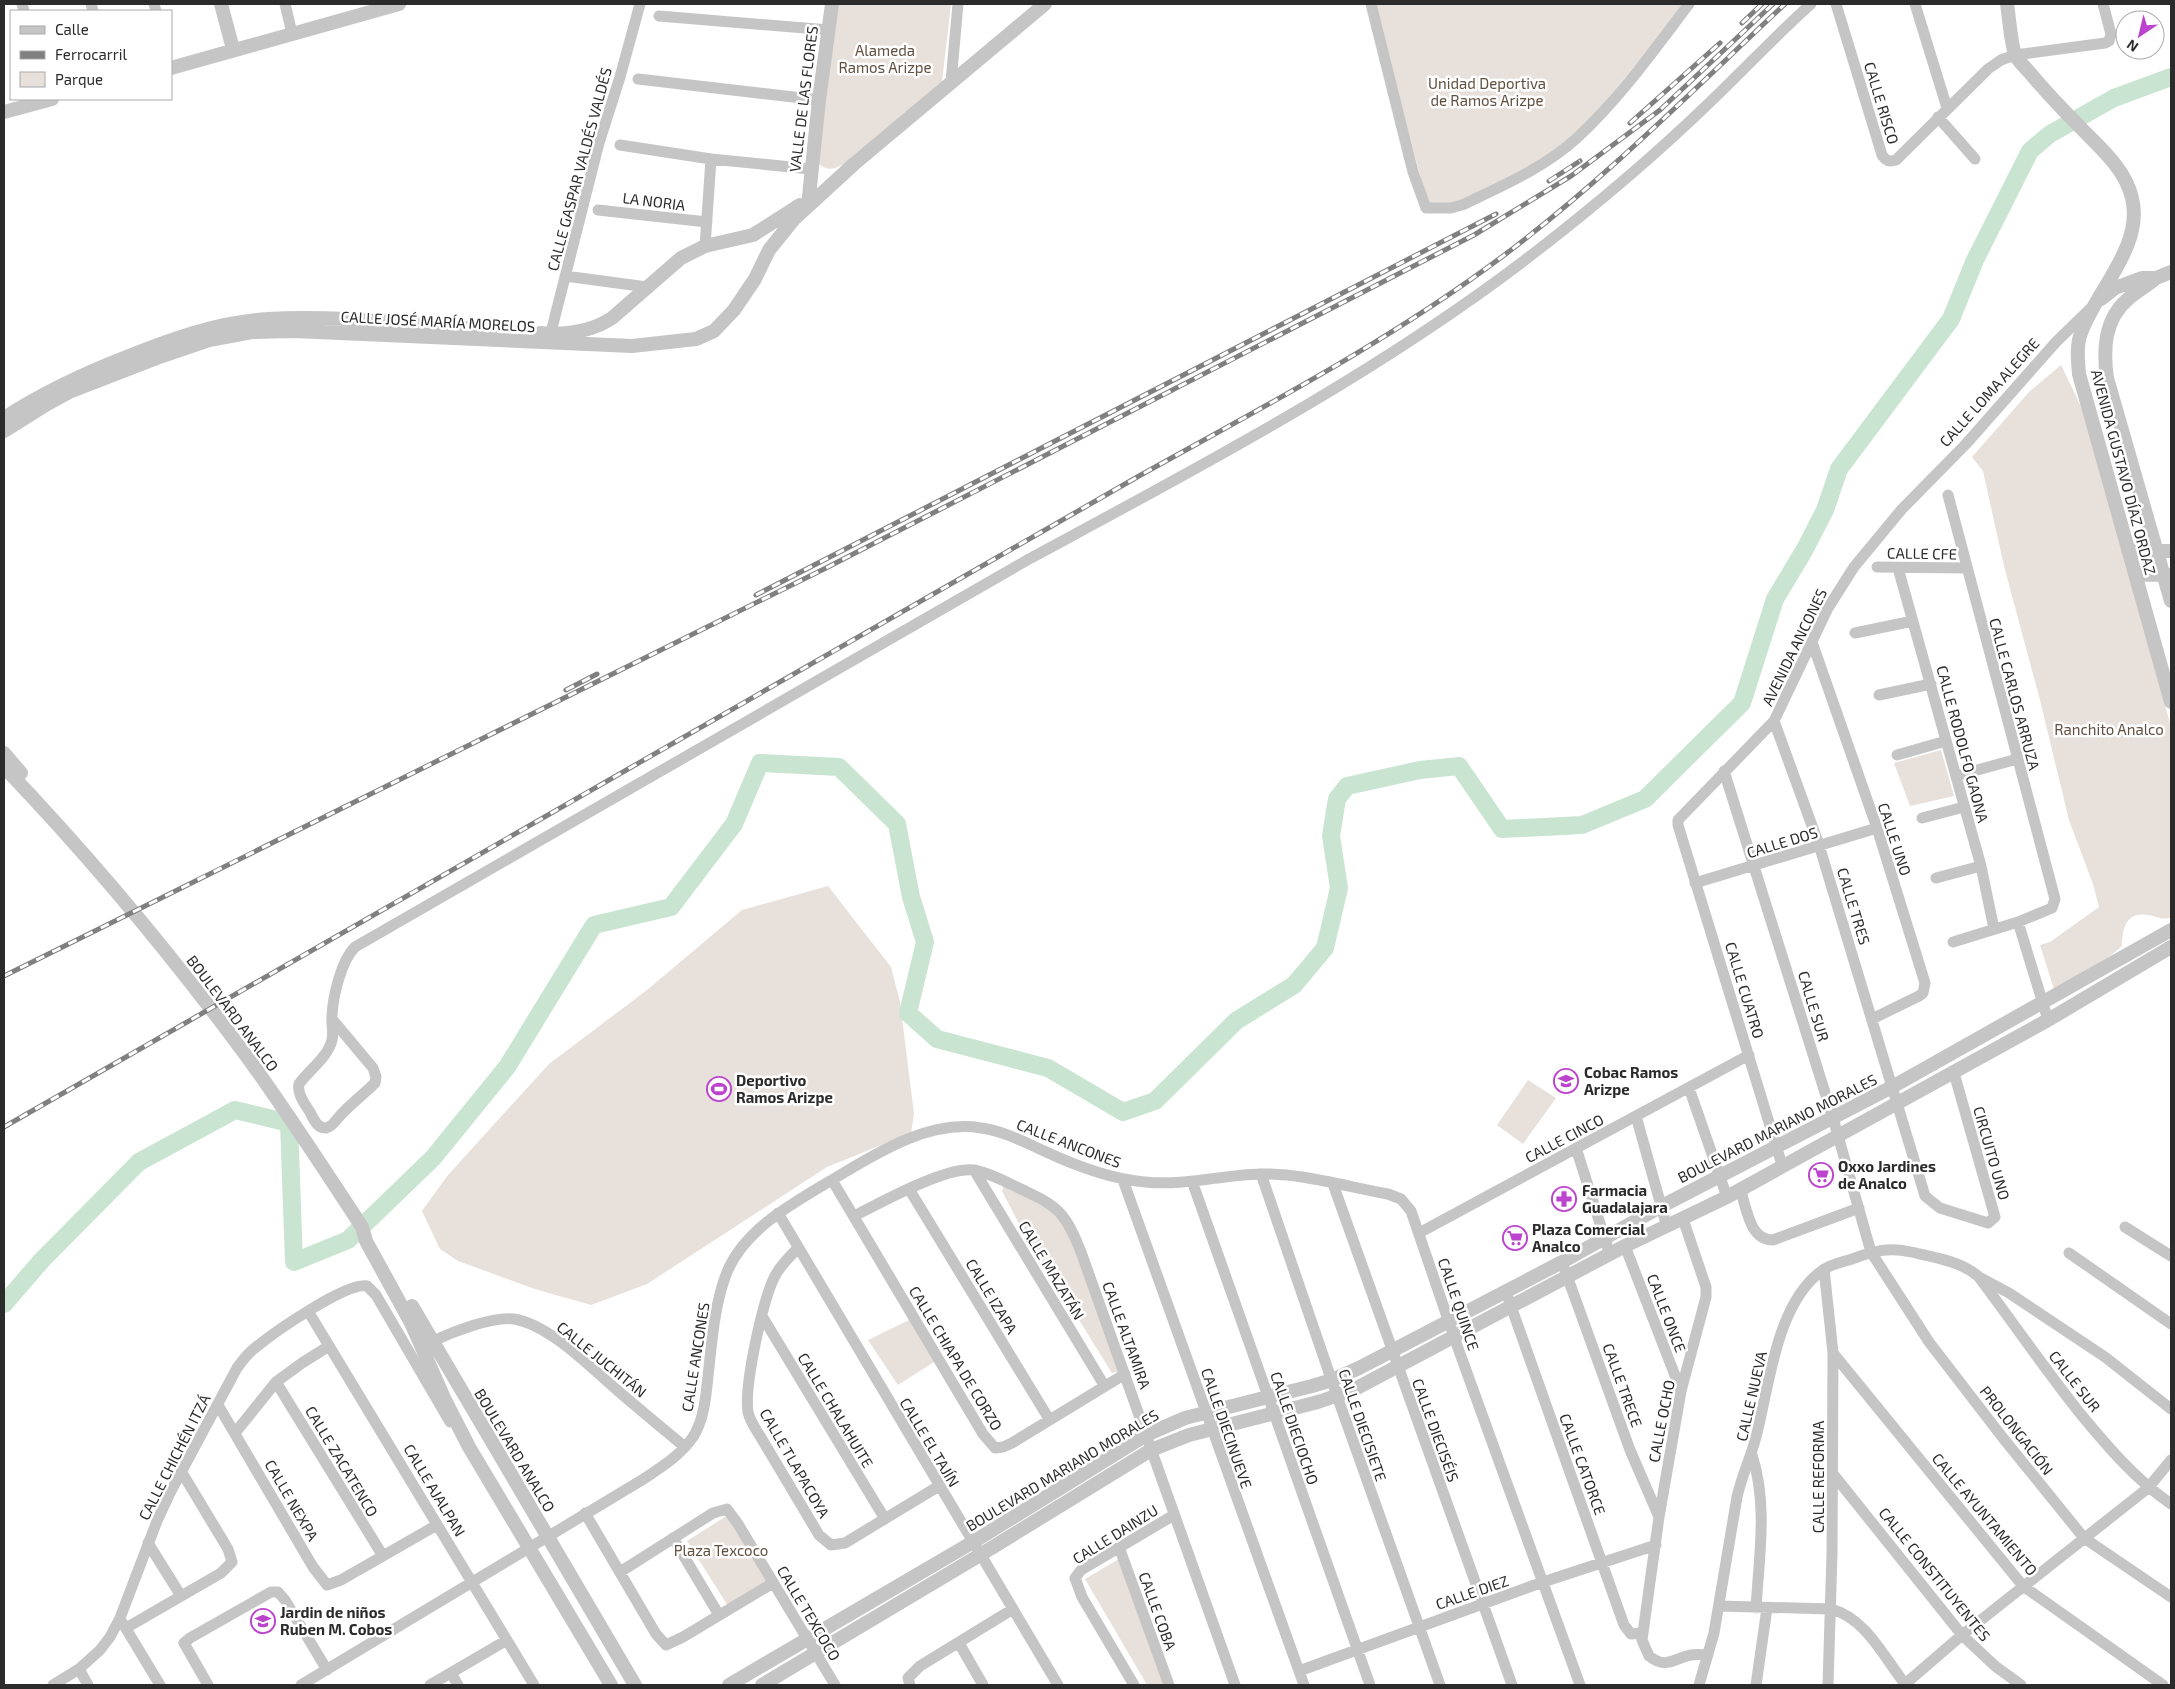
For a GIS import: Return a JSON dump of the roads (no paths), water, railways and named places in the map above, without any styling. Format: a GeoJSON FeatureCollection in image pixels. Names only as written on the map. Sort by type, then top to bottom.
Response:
{"type":"FeatureCollection","features":[{"type":"Feature","properties":{"kind":"street"},"geometry":{"type":"LineString","coordinates":[[221,4],[233,49]]}},
{"type":"Feature","properties":{"kind":"street"},"geometry":{"type":"LineString","coordinates":[[285,4],[292,33]]}},
{"type":"Feature","properties":{"kind":"street"},"geometry":{"type":"LineString","coordinates":[[172,67],[292,33],[366,8],[399,4]]}},
{"type":"Feature","properties":{"kind":"street","name":"CALLE GASPAR VALDÉS VALDÉS"},"geometry":{"type":"LineString","coordinates":[[549,338],[599,143],[640,4]]}},
{"type":"Feature","properties":{"kind":"street","name":"VALLE DE LAS FLORES"},"geometry":{"type":"LineString","coordinates":[[812,200],[810,169],[832,4]]}},
{"type":"Feature","properties":{"kind":"street"},"geometry":{"type":"LineString","coordinates":[[950,82],[958,4]]}},
{"type":"Feature","properties":{"kind":"street","name":"CALLE JOSÉ MARÍA MORELOS"},"geometry":{"type":"LineString","coordinates":[[4,418],[62,384],[158,350],[270,331],[549,338],[632,346],[696,339],[714,331],[734,310],[755,279],[774,243],[812,200],[1045,4]]}},
{"type":"Feature","properties":{"kind":"street"},"geometry":{"type":"LineString","coordinates":[[1371,4],[1413,172],[1426,208],[1450,208],[1462,205],[1529,173],[1576,139],[1622,93],[1689,4]]}},
{"type":"Feature","properties":{"kind":"street"},"geometry":{"type":"LineString","coordinates":[[332,1019],[373,1068],[376,1078],[375,1082],[350,1104],[334,1123],[323,1128],[314,1120],[298,1089],[299,1084],[329,1048],[333,1032],[332,1019],[337,987],[349,953],[366,939],[1012,568],[1142,498],[1346,382],[1442,319],[1536,251],[1630,176],[1708,104],[1811,4]]}},
{"type":"Feature","properties":{"kind":"street","name":"CALLE RISCO"},"geometry":{"type":"LineString","coordinates":[[1836,4],[1882,155],[1885,160],[1891,162],[1896,160],[1947,108],[2001,60],[2015,55],[2110,41],[2111,34],[2102,4]]}},
{"type":"Feature","properties":{"kind":"street"},"geometry":{"type":"LineString","coordinates":[[1915,4],[1947,108]]}},
{"type":"Feature","properties":{"kind":"street"},"geometry":{"type":"LineString","coordinates":[[2007,4],[2015,55]]}},
{"type":"Feature","properties":{"kind":"street"},"geometry":{"type":"LineString","coordinates":[[658,16],[829,30]]}},
{"type":"Feature","properties":{"kind":"street","name":"AVENIDA GUSTAVO DÍAZ ORDAZ"},"geometry":{"type":"LineString","coordinates":[[2015,55],[2050,96],[2118,167],[2127,182],[2133,200],[2134,218],[2121,260],[2093,306],[2080,334],[2078,353],[2079,374],[2171,702]]}},
{"type":"Feature","properties":{"kind":"street"},"geometry":{"type":"LineString","coordinates":[[638,79],[819,100]]}},
{"type":"Feature","properties":{"kind":"street"},"geometry":{"type":"LineString","coordinates":[[4,112],[45,100]]}},
{"type":"Feature","properties":{"kind":"street"},"geometry":{"type":"LineString","coordinates":[[1938,117],[1975,159]]}},
{"type":"Feature","properties":{"kind":"street"},"geometry":{"type":"LineString","coordinates":[[620,145],[810,169]]}},
{"type":"Feature","properties":{"kind":"street"},"geometry":{"type":"LineString","coordinates":[[705,246],[711,158]]}},
{"type":"Feature","properties":{"kind":"street","name":"CALLE JOSÉ MARÍA MORELOS"},"geometry":{"type":"LineString","coordinates":[[549,338],[599,326],[612,318],[681,258],[705,246],[753,235],[812,200]]}},
{"type":"Feature","properties":{"kind":"street","name":"LA NORIA"},"geometry":{"type":"LineString","coordinates":[[598,210],[707,222]]}},
{"type":"Feature","properties":{"kind":"street","name":"CALLE LOMA ALEGRE"},"geometry":{"type":"LineString","coordinates":[[1854,567],[1902,509],[1966,444],[2056,342],[2093,306],[2115,288],[2142,278],[2156,278],[2171,272]]}},
{"type":"Feature","properties":{"kind":"street"},"geometry":{"type":"LineString","coordinates":[[565,276],[647,287]]}},
{"type":"Feature","properties":{"kind":"street","name":"AVENIDA GUSTAVO DÍAZ ORDAZ"},"geometry":{"type":"LineString","coordinates":[[2156,278],[2128,299],[2118,310],[2106,335],[2104,355],[2107,378],[2164,551],[2171,601]]}},
{"type":"Feature","properties":{"kind":"street","name":"CALLE JOSÉ MARÍA MORELOS"},"geometry":{"type":"LineString","coordinates":[[4,430],[69,392],[158,350]]}},
{"type":"Feature","properties":{"kind":"street","name":"CALLE CARLOS ARRUZA"},"geometry":{"type":"LineString","coordinates":[[1948,495],[2055,899],[2052,908],[2018,922]]}},
{"type":"Feature","properties":{"kind":"street"},"geometry":{"type":"LineString","coordinates":[[2128,550],[2164,551]]}},
{"type":"Feature","properties":{"kind":"street","name":"AVENIDA ANCONES"},"geometry":{"type":"LineString","coordinates":[[1678,825],[1680,816],[1774,721],[1828,608],[1854,567]]}},
{"type":"Feature","properties":{"kind":"street","name":"CALLE CFE"},"geometry":{"type":"LineString","coordinates":[[1877,567],[1966,568]]}},
{"type":"Feature","properties":{"kind":"street","name":"CALLE RODOLFO GAONA"},"geometry":{"type":"LineString","coordinates":[[1898,568],[1981,866],[1994,929]]}},
{"type":"Feature","properties":{"kind":"street"},"geometry":{"type":"LineString","coordinates":[[2135,574],[2168,575]]}},
{"type":"Feature","properties":{"kind":"street"},"geometry":{"type":"LineString","coordinates":[[1855,633],[1913,621]]}},
{"type":"Feature","properties":{"kind":"street","name":"CALLE UNO"},"geometry":{"type":"LineString","coordinates":[[1812,642],[1876,828],[1925,988],[1919,996],[1872,1019]]}},
{"type":"Feature","properties":{"kind":"street"},"geometry":{"type":"LineString","coordinates":[[1879,695],[1931,684]]}},
{"type":"Feature","properties":{"kind":"street","name":"CALLE TRES"},"geometry":{"type":"LineString","coordinates":[[1774,721],[1819,846],[1898,1103]]}},
{"type":"Feature","properties":{"kind":"street"},"geometry":{"type":"LineString","coordinates":[[1897,755],[1946,741]]}},
{"type":"Feature","properties":{"kind":"street","name":"BOULEVARD ANALCO"},"geometry":{"type":"LineString","coordinates":[[4,753],[43,799],[60,826]]}},
{"type":"Feature","properties":{"kind":"street"},"geometry":{"type":"LineString","coordinates":[[1956,776],[2017,759]]}},
{"type":"Feature","properties":{"kind":"street","name":"BOULEVARD ANALCO"},"geometry":{"type":"LineString","coordinates":[[4,767],[60,826],[213,1011],[300,1132],[363,1230],[376,1246],[635,1685]]}},
{"type":"Feature","properties":{"kind":"street","name":"CALLE SUR"},"geometry":{"type":"LineString","coordinates":[[1724,771],[1838,1134],[1871,1252]]}},
{"type":"Feature","properties":{"kind":"street"},"geometry":{"type":"LineString","coordinates":[[1922,818],[1964,807]]}},
{"type":"Feature","properties":{"kind":"street","name":"CALLE CUATRO"},"geometry":{"type":"LineString","coordinates":[[1678,825],[1782,1165]]}},
{"type":"Feature","properties":{"kind":"street","name":"CALLE DOS"},"geometry":{"type":"LineString","coordinates":[[1695,883],[1876,828]]}},
{"type":"Feature","properties":{"kind":"street"},"geometry":{"type":"LineString","coordinates":[[1936,878],[1981,866]]}},
{"type":"Feature","properties":{"kind":"street"},"geometry":{"type":"LineString","coordinates":[[1953,942],[2018,922],[2048,1020]]}},
{"type":"Feature","properties":{"kind":"street","name":"BOULEVARD MARIANO MORALES"},"geometry":{"type":"LineString","coordinates":[[729,1685],[973,1542],[1146,1435],[1168,1424],[1205,1412],[1332,1380],[1392,1351],[1562,1262],[1662,1206],[1892,1087],[2043,1004],[2171,930]]}},
{"type":"Feature","properties":{"kind":"street","name":"BOULEVARD MARIANO MORALES"},"geometry":{"type":"LineString","coordinates":[[762,1685],[1151,1450],[1170,1441],[1211,1428],[1337,1396],[1398,1367],[1625,1246],[1727,1197],[1838,1134],[1954,1073],[2171,948]]}},
{"type":"Feature","properties":{"kind":"street","name":"CALLE CINCO"},"geometry":{"type":"LineString","coordinates":[[1419,1232],[1749,1055]]}},
{"type":"Feature","properties":{"kind":"street","name":"CIRCUITO UNO"},"geometry":{"type":"LineString","coordinates":[[1898,1103],[1925,1196],[1940,1208],[1988,1223],[1995,1217],[1954,1073]]}},
{"type":"Feature","properties":{"kind":"street"},"geometry":{"type":"LineString","coordinates":[[1689,1088],[1727,1197]]}},
{"type":"Feature","properties":{"kind":"street"},"geometry":{"type":"LineString","coordinates":[[1636,1116],[1667,1227]]}},
{"type":"Feature","properties":{"kind":"street","name":"CALLE ANCONES"},"geometry":{"type":"LineString","coordinates":[[306,1684],[585,1512],[662,1467],[684,1447],[694,1435],[700,1420],[706,1394],[714,1326],[728,1271],[740,1251],[756,1232],[778,1213],[832,1180],[902,1142],[937,1130],[958,1127],[980,1128],[1002,1133],[1060,1158],[1123,1180]]}},
{"type":"Feature","properties":{"kind":"street"},"geometry":{"type":"LineString","coordinates":[[1576,1148],[1610,1255]]}},
{"type":"Feature","properties":{"kind":"street","name":"CALLE ALTAMIRA"},"geometry":{"type":"LineString","coordinates":[[854,1216],[909,1189],[954,1172],[974,1170],[996,1177],[1040,1198],[1062,1212],[1068,1221],[1081,1252],[1235,1685]]}},
{"type":"Feature","properties":{"kind":"street","name":"CALLE MAZATÁN"},"geometry":{"type":"LineString","coordinates":[[974,1170],[1104,1385]]}},
{"type":"Feature","properties":{"kind":"street","name":"CALLE QUINCE"},"geometry":{"type":"LineString","coordinates":[[1123,1180],[1165,1183],[1261,1174],[1284,1175],[1388,1194],[1401,1199],[1411,1211],[1419,1232],[1454,1337],[1580,1685]]}},
{"type":"Feature","properties":{"kind":"street","name":"CALLE DIECISIETE"},"geometry":{"type":"LineString","coordinates":[[1261,1174],[1337,1396],[1440,1685]]}},
{"type":"Feature","properties":{"kind":"street","name":"CALLE CHIAPA DE CORZO"},"geometry":{"type":"LineString","coordinates":[[832,1180],[989,1442],[995,1448],[1004,1447],[1125,1374]]}},
{"type":"Feature","properties":{"kind":"street","name":"CALLE DIECINUEVE"},"geometry":{"type":"LineString","coordinates":[[1123,1180],[1304,1685]]}},
{"type":"Feature","properties":{"kind":"street","name":"CALLE DIECIOCHO"},"geometry":{"type":"LineString","coordinates":[[1192,1181],[1370,1685]]}},
{"type":"Feature","properties":{"kind":"street","name":"CALLE DIECISÉIS"},"geometry":{"type":"LineString","coordinates":[[1333,1184],[1512,1685]]}},
{"type":"Feature","properties":{"kind":"street","name":"CALLE IZAPA"},"geometry":{"type":"LineString","coordinates":[[909,1189],[1049,1419]]}},
{"type":"Feature","properties":{"kind":"street"},"geometry":{"type":"LineString","coordinates":[[1740,1189],[1754,1230],[1758,1237],[1765,1240],[1773,1240],[1859,1208]]}},
{"type":"Feature","properties":{"kind":"street","name":"CALLE EL TAJÍN"},"geometry":{"type":"LineString","coordinates":[[778,1213],[1058,1685]]}},
{"type":"Feature","properties":{"kind":"street","name":"CALLE OCHO"},"geometry":{"type":"LineString","coordinates":[[1642,1633],[1681,1391],[1706,1296],[1706,1287],[1683,1219]]}},
{"type":"Feature","properties":{"kind":"street"},"geometry":{"type":"LineString","coordinates":[[2125,1227],[2171,1256]]}},
{"type":"Feature","properties":{"kind":"street","name":"BOULEVARD ANALCO"},"geometry":{"type":"LineString","coordinates":[[363,1230],[366,1241],[411,1323],[469,1446],[611,1685]]}},
{"type":"Feature","properties":{"kind":"street","name":"CALLE ONCE"},"geometry":{"type":"LineString","coordinates":[[1625,1246],[1681,1391]]}},
{"type":"Feature","properties":{"kind":"street","name":"CALLE TLAPACOYA"},"geometry":{"type":"LineString","coordinates":[[798,1248],[785,1260],[776,1274],[762,1316],[749,1385],[748,1412],[751,1421],[814,1526],[826,1542],[837,1546],[939,1486]]}},
{"type":"Feature","properties":{"kind":"street","name":"CALLE NUEVA"},"geometry":{"type":"LineString","coordinates":[[1699,1685],[1719,1606],[1740,1482],[1752,1456],[1782,1327],[1796,1301],[1810,1281],[1824,1269],[1883,1249],[1898,1250],[1966,1267]]}},
{"type":"Feature","properties":{"kind":"street","name":"PROLONGACIÓN"},"geometry":{"type":"LineString","coordinates":[[1871,1252],[1929,1342],[2003,1438],[2084,1538],[2171,1596]]}},
{"type":"Feature","properties":{"kind":"street"},"geometry":{"type":"LineString","coordinates":[[2069,1253],[2171,1324]]}},
{"type":"Feature","properties":{"kind":"street","name":"CALLE TRECE"},"geometry":{"type":"LineString","coordinates":[[1562,1262],[1630,1450],[1660,1517]]}},
{"type":"Feature","properties":{"kind":"street","name":"CALLE SUR"},"geometry":{"type":"LineString","coordinates":[[1966,1267],[1978,1276],[2049,1374],[2109,1449],[2148,1488],[2171,1504]]}},
{"type":"Feature","properties":{"kind":"street","name":"CALLE REFORMA"},"geometry":{"type":"LineString","coordinates":[[1824,1269],[1833,1353],[1831,1609],[1828,1685]]}},
{"type":"Feature","properties":{"kind":"street"},"geometry":{"type":"LineString","coordinates":[[1978,1276],[2105,1357],[2171,1409]]}},
{"type":"Feature","properties":{"kind":"street","name":"CALLE CHICHÉN ITZÁ"},"geometry":{"type":"LineString","coordinates":[[53,1685],[79,1669],[100,1650],[123,1623],[148,1543],[166,1500],[234,1373],[246,1356],[269,1337],[308,1311],[350,1288],[361,1285],[367,1286]]}},
{"type":"Feature","properties":{"kind":"street","name":"BOULEVARD ANALCO"},"geometry":{"type":"LineString","coordinates":[[367,1286],[376,1295],[455,1430],[469,1446]]}},
{"type":"Feature","properties":{"kind":"street","name":"CALLE CATORCE"},"geometry":{"type":"LineString","coordinates":[[1506,1292],[1626,1629],[1634,1634],[1642,1633]]}},
{"type":"Feature","properties":{"kind":"street","name":"CALLE AJALPAN"},"geometry":{"type":"LineString","coordinates":[[308,1311],[534,1685]]}},
{"type":"Feature","properties":{"kind":"street","name":"CALLE CHALAHUITE"},"geometry":{"type":"LineString","coordinates":[[762,1316],[885,1519]]}},
{"type":"Feature","properties":{"kind":"street","name":"CALLE JUCHITÁN"},"geometry":{"type":"LineString","coordinates":[[433,1341],[466,1328],[501,1320],[513,1319],[528,1323],[562,1344],[684,1447]]}},
{"type":"Feature","properties":{"kind":"street"},"geometry":{"type":"LineString","coordinates":[[218,1405],[235,1433],[276,1382],[329,1346]]}},
{"type":"Feature","properties":{"kind":"street","name":"CALLE AYUNTAMIENTO"},"geometry":{"type":"LineString","coordinates":[[1833,1353],[2023,1586],[2163,1685]]}},
{"type":"Feature","properties":{"kind":"street","name":"CALLE ZACATENCO"},"geometry":{"type":"LineString","coordinates":[[276,1382],[383,1556]]}},
{"type":"Feature","properties":{"kind":"street","name":"CALLE NEXPA"},"geometry":{"type":"LineString","coordinates":[[235,1433],[313,1567],[327,1585],[342,1580],[438,1525]]}},
{"type":"Feature","properties":{"kind":"street"},"geometry":{"type":"LineString","coordinates":[[1752,1456],[1758,1474],[1761,1500],[1761,1608],[1756,1685]]}},
{"type":"Feature","properties":{"kind":"street"},"geometry":{"type":"LineString","coordinates":[[1719,1606],[1831,1609],[1843,1612],[1864,1630],[1905,1685],[1962,1635],[2148,1488],[2171,1460]]}},
{"type":"Feature","properties":{"kind":"street"},"geometry":{"type":"LineString","coordinates":[[160,1685],[123,1623],[181,1596],[222,1572],[232,1562],[228,1549],[181,1471]]}},
{"type":"Feature","properties":{"kind":"street","name":"CALLE CONSTITUYENTES"},"geometry":{"type":"LineString","coordinates":[[1833,1474],[1962,1635],[1995,1666],[2021,1685]]}},
{"type":"Feature","properties":{"kind":"street","name":"CALLE TEXCOCO"},"geometry":{"type":"LineString","coordinates":[[620,1572],[713,1513],[727,1509],[738,1524],[835,1685]]}},
{"type":"Feature","properties":{"kind":"street"},"geometry":{"type":"LineString","coordinates":[[585,1512],[656,1634],[666,1645],[773,1583]]}},
{"type":"Feature","properties":{"kind":"street","name":"CALLE DAINZU"},"geometry":{"type":"LineString","coordinates":[[1134,1685],[1082,1597],[1075,1578],[1081,1570],[1174,1515]]}},
{"type":"Feature","properties":{"kind":"street"},"geometry":{"type":"LineString","coordinates":[[672,1538],[719,1616]]}},
{"type":"Feature","properties":{"kind":"street"},"geometry":{"type":"LineString","coordinates":[[148,1543],[181,1596]]}},
{"type":"Feature","properties":{"kind":"street","name":"CALLE DIEZ"},"geometry":{"type":"LineString","coordinates":[[1299,1671],[1418,1626],[1656,1544]]}},
{"type":"Feature","properties":{"kind":"street","name":"CALLE COBA"},"geometry":{"type":"LineString","coordinates":[[1119,1547],[1169,1685]]}},
{"type":"Feature","properties":{"kind":"street"},"geometry":{"type":"LineString","coordinates":[[208,1685],[184,1643],[264,1594],[278,1592],[327,1670]]}},
{"type":"Feature","properties":{"kind":"street"},"geometry":{"type":"LineString","coordinates":[[910,1685],[908,1678],[912,1673],[1013,1609]]}},
{"type":"Feature","properties":{"kind":"street"},"geometry":{"type":"LineString","coordinates":[[1642,1633],[1645,1650],[1658,1661],[1668,1663],[1691,1655],[1708,1655]]}},
{"type":"Feature","properties":{"kind":"street"},"geometry":{"type":"LineString","coordinates":[[430,1685],[507,1640]]}},
{"type":"Feature","properties":{"kind":"street"},"geometry":{"type":"LineString","coordinates":[[959,1643],[983,1685]]}},
{"type":"Feature","properties":{"kind":"street"},"geometry":{"type":"LineString","coordinates":[[79,1669],[88,1685]]}},
{"type":"Feature","properties":{"kind":"street"},"geometry":{"type":"LineString","coordinates":[[451,1673],[458,1685]]}},
{"type":"Feature","properties":{"kind":"waterway"},"geometry":{"type":"LineString","coordinates":[[4,1304],[42,1260],[139,1162],[235,1110],[289,1123],[294,1262],[348,1240],[433,1158],[507,1067],[594,925],[671,907],[734,824],[760,763],[839,767],[897,824],[911,897],[925,942],[908,1013],[937,1039],[1048,1068],[1123,1112],[1155,1101],[1236,1021],[1294,985],[1325,948],[1339,888],[1331,836],[1337,799],[1347,786],[1420,770],[1459,766],[1502,829],[1582,825],[1645,799],[1742,703],[1775,599],[1805,549],[1825,510],[1839,469],[1951,319],[1975,260],[2030,151],[2050,134],[2114,98],[2171,77]]}},
{"type":"Feature","properties":{"kind":"railway"},"geometry":{"type":"LineString","coordinates":[[1742,23],[1762,4]]}},
{"type":"Feature","properties":{"kind":"railway"},"geometry":{"type":"LineString","coordinates":[[4,976],[824,569],[1474,235],[1571,176],[1660,110],[1773,4]]}},
{"type":"Feature","properties":{"kind":"railway"},"geometry":{"type":"LineString","coordinates":[[4,1127],[1139,476],[1277,400],[1368,347],[1456,290],[1537,230],[1610,168],[1785,4]]}},
{"type":"Feature","properties":{"kind":"railway"},"geometry":{"type":"LineString","coordinates":[[1630,123],[1720,43]]}},
{"type":"Feature","properties":{"kind":"railway"},"geometry":{"type":"LineString","coordinates":[[1549,181],[1580,161]]}},
{"type":"Feature","properties":{"kind":"railway"},"geometry":{"type":"LineString","coordinates":[[756,595],[1496,214]]}},
{"type":"Feature","properties":{"kind":"railway"},"geometry":{"type":"LineString","coordinates":[[566,690],[597,674]]}},
{"type":"Feature","properties":{"kind":"place","name":"Cobac Ramos Arizpe"},"geometry":{"type":"Point","coordinates":[1566,1081]}},
{"type":"Feature","properties":{"kind":"place","name":"Deportivo Ramos Arizpe"},"geometry":{"type":"Point","coordinates":[719,1089]}},
{"type":"Feature","properties":{"kind":"place","name":"Oxxo Jardines de Analco"},"geometry":{"type":"Point","coordinates":[1821,1175]}},
{"type":"Feature","properties":{"kind":"place","name":"Farmacia Guadalajara"},"geometry":{"type":"Point","coordinates":[1564,1199]}},
{"type":"Feature","properties":{"kind":"place","name":"Plaza Comercial Analco"},"geometry":{"type":"Point","coordinates":[1515,1238]}},
{"type":"Feature","properties":{"kind":"place","name":"Jardin de niños Ruben M. Cobos"},"geometry":{"type":"Point","coordinates":[263,1621]}},
{"type":"Feature","properties":{"kind":"park label","name":"Alameda Ramos Arizpe"},"geometry":{"type":"Point","coordinates":[885,58]}},
{"type":"Feature","properties":{"kind":"park label","name":"Unidad Deportiva de Ramos Arizpe"},"geometry":{"type":"Point","coordinates":[1487,92]}},
{"type":"Feature","properties":{"kind":"park label","name":"Ranchito Analco"},"geometry":{"type":"Point","coordinates":[2109,729]}},
{"type":"Feature","properties":{"kind":"park label","name":"Plaza Texcoco"},"geometry":{"type":"Point","coordinates":[721,1550]}}]}
